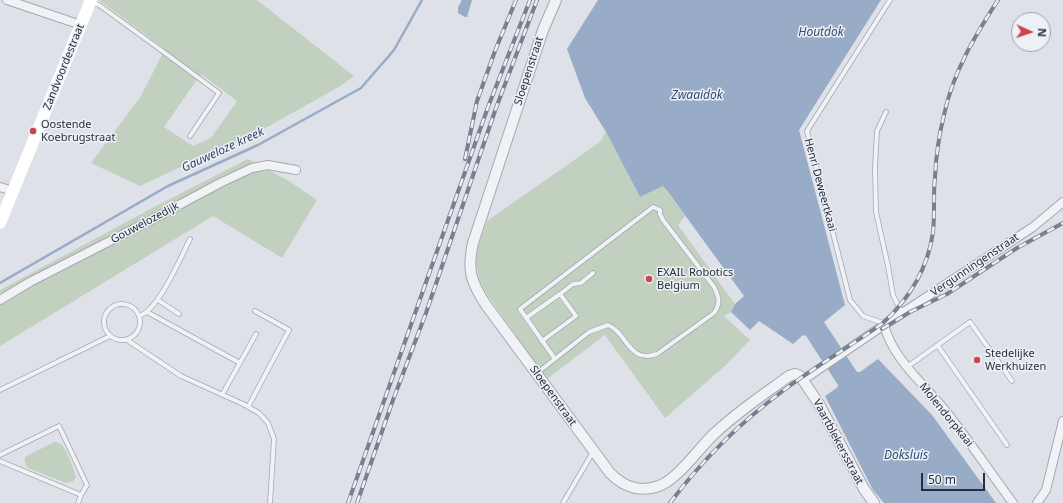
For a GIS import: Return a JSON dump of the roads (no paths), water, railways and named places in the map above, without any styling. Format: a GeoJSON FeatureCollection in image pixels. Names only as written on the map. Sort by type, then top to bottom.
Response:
{"type":"FeatureCollection","features":[{"type":"Feature","properties":{"kind":"main road","name":"Zandvoordestraat"},"geometry":{"type":"LineString","coordinates":[[0,223],[91,1]]}},
{"type":"Feature","properties":{"kind":"street"},"geometry":{"type":"LineString","coordinates":[[6,0],[81,25]]}},
{"type":"Feature","properties":{"kind":"street","name":"Sloepenstraat"},"geometry":{"type":"LineString","coordinates":[[556,0],[543,30],[473,243],[470,269],[473,281],[486,305],[594,451],[618,481],[628,487],[638,489],[658,486],[672,478],[714,433],[741,411],[792,375],[800,376],[803,380]]}},
{"type":"Feature","properties":{"kind":"street","name":"Gouwelozedijk"},"geometry":{"type":"LineString","coordinates":[[0,300],[30,282],[153,220],[220,183],[252,168],[268,165],[296,170]]}},
{"type":"Feature","properties":{"kind":"street"},"geometry":{"type":"LineString","coordinates":[[0,187],[13,191]]}},
{"type":"Feature","properties":{"kind":"street","name":"Vergunningenstraat"},"geometry":{"type":"LineString","coordinates":[[884,325],[1033,226],[1063,202]]}},
{"type":"Feature","properties":{"kind":"street"},"geometry":{"type":"LineString","coordinates":[[803,380],[884,325]]}},
{"type":"Feature","properties":{"kind":"street","name":"Molendorpkaai"},"geometry":{"type":"LineString","coordinates":[[884,325],[890,344],[897,355],[944,409],[1013,503]]}},
{"type":"Feature","properties":{"kind":"street","name":"Vaartblekersstraat"},"geometry":{"type":"LineString","coordinates":[[803,380],[819,404],[864,488],[874,503]]}},
{"type":"Feature","properties":{"kind":"street"},"geometry":{"type":"LineString","coordinates":[[1037,503],[1046,490],[1063,422]]}},
{"type":"Feature","properties":{"kind":"lane","name":"Henri Deweertkaai"},"geometry":{"type":"LineString","coordinates":[[884,325],[863,316],[850,300],[806,131],[890,0]]}},
{"type":"Feature","properties":{"kind":"lane"},"geometry":{"type":"LineString","coordinates":[[91,1],[219,93],[190,136]]}},
{"type":"Feature","properties":{"kind":"lane"},"geometry":{"type":"LineString","coordinates":[[886,112],[877,131],[875,168],[876,212],[893,295],[902,313]]}},
{"type":"Feature","properties":{"kind":"lane"},"geometry":{"type":"LineString","coordinates":[[536,374],[590,332],[608,325],[615,328],[628,346],[638,355],[649,357],[657,354],[714,313],[718,307],[718,296],[714,287],[663,220],[660,210],[653,208],[520,309],[555,359]]}},
{"type":"Feature","properties":{"kind":"lane"},"geometry":{"type":"LineString","coordinates":[[139,316],[144,315],[158,300],[190,239]]}},
{"type":"Feature","properties":{"kind":"lane"},"geometry":{"type":"LineString","coordinates":[[526,318],[573,284],[580,283],[593,273]]}},
{"type":"Feature","properties":{"kind":"lane"},"geometry":{"type":"LineString","coordinates":[[542,342],[576,316],[560,294]]}},
{"type":"Feature","properties":{"kind":"lane"},"geometry":{"type":"LineString","coordinates":[[158,300],[179,314]]}},
{"type":"Feature","properties":{"kind":"lane"},"geometry":{"type":"LineString","coordinates":[[127,340],[135,334],[139,326],[139,316],[134,309],[127,305],[119,305],[111,308],[106,314],[104,321],[105,329],[110,336],[118,340],[127,340],[181,376],[260,413],[268,423],[274,439],[270,503]]}},
{"type":"Feature","properties":{"kind":"lane"},"geometry":{"type":"LineString","coordinates":[[248,407],[289,330],[255,311]]}},
{"type":"Feature","properties":{"kind":"lane"},"geometry":{"type":"LineString","coordinates":[[147,312],[240,363]]}},
{"type":"Feature","properties":{"kind":"lane"},"geometry":{"type":"LineString","coordinates":[[907,367],[970,322],[1012,381]]}},
{"type":"Feature","properties":{"kind":"lane"},"geometry":{"type":"LineString","coordinates":[[222,395],[256,334]]}},
{"type":"Feature","properties":{"kind":"lane"},"geometry":{"type":"LineString","coordinates":[[0,390],[110,336]]}},
{"type":"Feature","properties":{"kind":"lane"},"geometry":{"type":"LineString","coordinates":[[938,346],[1007,445]]}},
{"type":"Feature","properties":{"kind":"lane"},"geometry":{"type":"LineString","coordinates":[[0,455],[59,426],[87,485],[78,503]]}},
{"type":"Feature","properties":{"kind":"lane"},"geometry":{"type":"LineString","coordinates":[[563,503],[594,451]]}},
{"type":"Feature","properties":{"kind":"lane"},"geometry":{"type":"LineString","coordinates":[[0,461],[81,495]]}},
{"type":"Feature","properties":{"kind":"water"},"geometry":{"type":"Polygon","coordinates":[[[462,0],[472,0],[467,17],[458,13],[458,7],[462,0]]]}},
{"type":"Feature","properties":{"kind":"water","name":"Zwaaidok"},"geometry":{"type":"Polygon","coordinates":[[[598,0],[881,0],[799,130],[845,305],[824,322],[857,372],[860,372],[878,359],[932,415],[996,503],[884,503],[873,490],[825,396],[838,387],[838,385],[806,336],[803,335],[793,344],[759,321],[750,330],[731,312],[735,304],[744,296],[668,192],[663,186],[640,197],[606,132],[585,98],[567,49],[598,0]]]}},
{"type":"Feature","properties":{"kind":"waterway","name":"Gauweloze kreek"},"geometry":{"type":"LineString","coordinates":[[0,283],[168,186],[258,145],[361,88],[394,50],[422,0]]}},
{"type":"Feature","properties":{"kind":"railway"},"geometry":{"type":"LineString","coordinates":[[465,159],[477,101],[495,51],[516,0]]}},
{"type":"Feature","properties":{"kind":"railway"},"geometry":{"type":"LineString","coordinates":[[348,503],[488,107],[530,0]]}},
{"type":"Feature","properties":{"kind":"railway"},"geometry":{"type":"LineString","coordinates":[[357,503],[393,400],[426,313],[496,108],[537,0]]}},
{"type":"Feature","properties":{"kind":"railway"},"geometry":{"type":"LineString","coordinates":[[670,503],[695,472],[737,428],[796,381],[883,323],[909,293],[927,258],[933,232],[934,184],[937,153],[948,99],[966,55],[998,0]]}},
{"type":"Feature","properties":{"kind":"railway"},"geometry":{"type":"LineString","coordinates":[[882,329],[910,312],[947,294],[1017,248],[1063,223]]}},
{"type":"Feature","properties":{"kind":"place","name":"Oostende Koebrugstraat"},"geometry":{"type":"Point","coordinates":[33,131]}},
{"type":"Feature","properties":{"kind":"place","name":"EXAIL Robotics Belgium"},"geometry":{"type":"Point","coordinates":[649,279]}},
{"type":"Feature","properties":{"kind":"place","name":"Stedelijke Werkhuizen"},"geometry":{"type":"Point","coordinates":[977,360]}},
{"type":"Feature","properties":{"kind":"water label","name":"Houtdok"},"geometry":{"type":"Point","coordinates":[821,33]}},
{"type":"Feature","properties":{"kind":"water label","name":"Doksluis"},"geometry":{"type":"Point","coordinates":[906,456]}}]}
